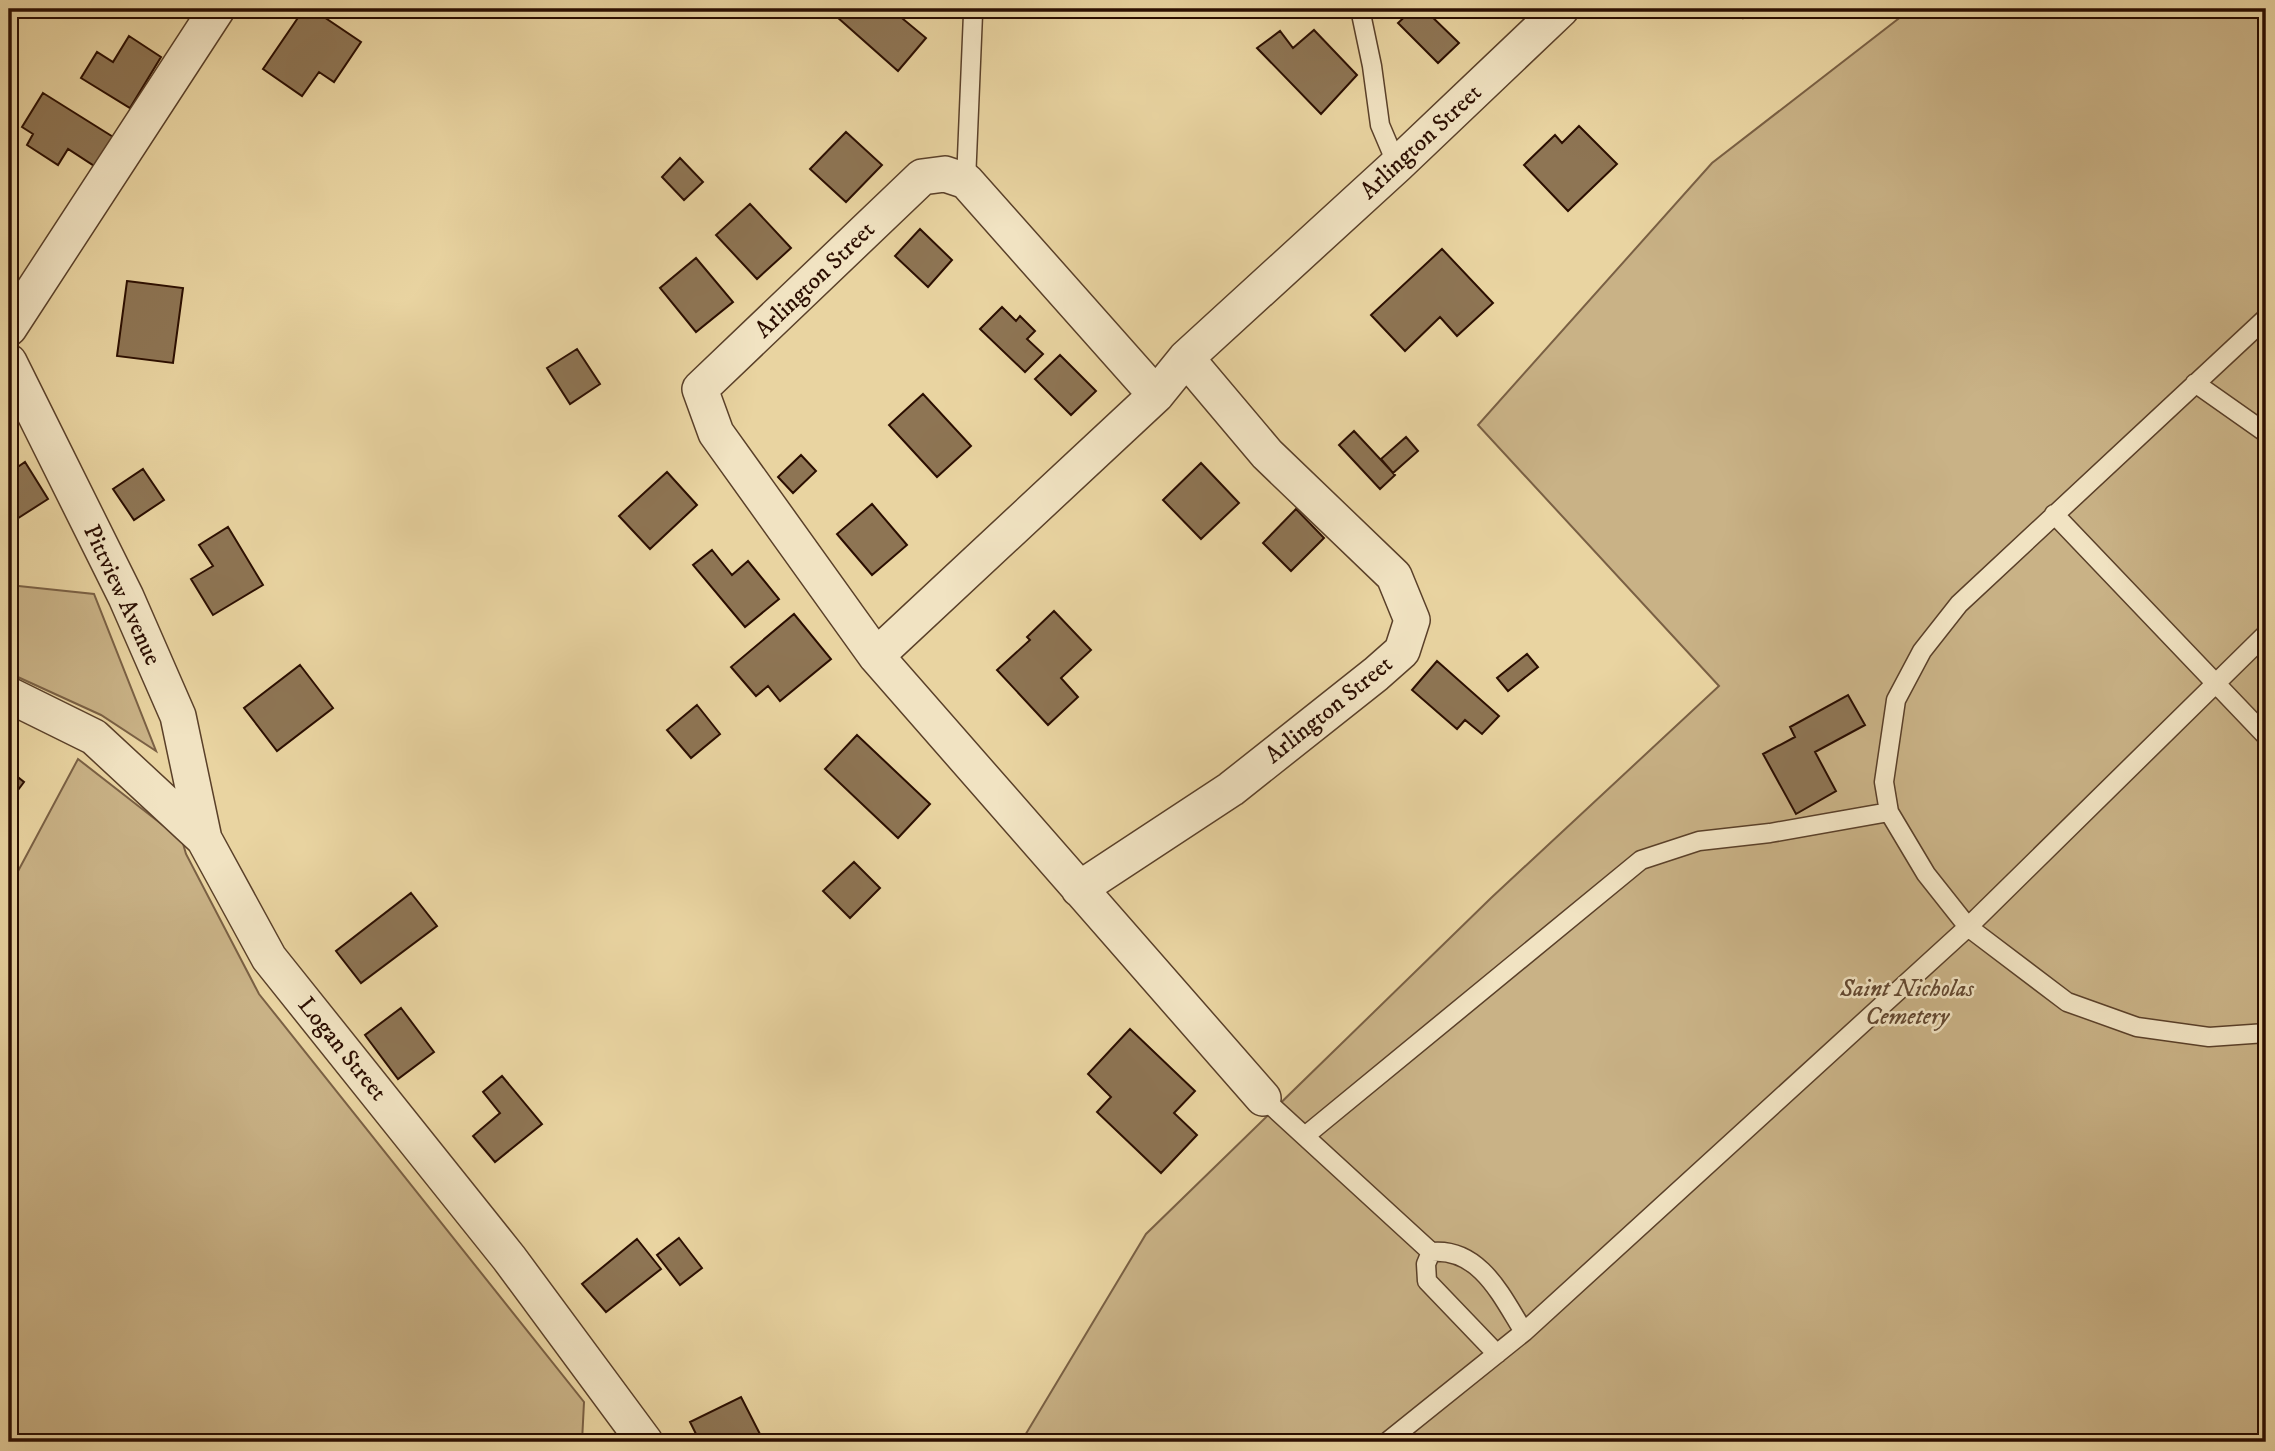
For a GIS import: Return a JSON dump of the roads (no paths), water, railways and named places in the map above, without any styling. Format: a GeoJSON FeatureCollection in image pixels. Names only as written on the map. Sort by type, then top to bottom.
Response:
{"type":"FeatureCollection","features":[{"type":"Feature","properties":{"kind":"street"},"geometry":{"type":"LineString","coordinates":[[9,328],[217,9]]}},
{"type":"Feature","properties":{"kind":"street","name":"Arlington Street"},"geometry":{"type":"LineString","coordinates":[[876,656],[1156,395],[1186,358],[1397,165],[1561,9]]}},
{"type":"Feature","properties":{"kind":"street","name":"Arlington Street"},"geometry":{"type":"LineString","coordinates":[[966,181],[945,174],[922,177],[700,389],[716,433],[876,656],[1263,1098]]}},
{"type":"Feature","properties":{"kind":"street"},"geometry":{"type":"LineString","coordinates":[[966,181],[1156,395]]}},
{"type":"Feature","properties":{"kind":"street","name":"Arlington Street"},"geometry":{"type":"LineString","coordinates":[[1079,889],[1231,789],[1376,674],[1402,651],[1412,620],[1394,576],[1268,454],[1186,358]]}},
{"type":"Feature","properties":{"kind":"street","name":"Pittview Avenue"},"geometry":{"type":"LineString","coordinates":[[9,362],[126,597],[178,716],[204,839]]}},
{"type":"Feature","properties":{"kind":"street","name":"Logan Street"},"geometry":{"type":"LineString","coordinates":[[9,695],[94,737],[204,839],[269,958],[509,1258],[645,1442]]}},
{"type":"Feature","properties":{"kind":"lane"},"geometry":{"type":"LineString","coordinates":[[966,181],[973,14],[970,9]]}},
{"type":"Feature","properties":{"kind":"lane"},"geometry":{"type":"LineString","coordinates":[[1360,9],[1372,66],[1380,125],[1397,165]]}},
{"type":"Feature","properties":{"kind":"lane"},"geometry":{"type":"LineString","coordinates":[[2266,318],[1959,604],[1922,651],[1896,700],[1884,782],[1889,812],[1926,874],[1968,927],[2067,1002],[2137,1027],[2209,1037],[2266,1033]]}},
{"type":"Feature","properties":{"kind":"lane"},"geometry":{"type":"LineString","coordinates":[[2195,383],[2266,433]]}},
{"type":"Feature","properties":{"kind":"lane"},"geometry":{"type":"LineString","coordinates":[[2054,514],[2266,736]]}},
{"type":"Feature","properties":{"kind":"lane"},"geometry":{"type":"LineString","coordinates":[[1387,1442],[1524,1332],[1968,927],[2266,634]]}},
{"type":"Feature","properties":{"kind":"lane"},"geometry":{"type":"LineString","coordinates":[[1305,1136],[1642,860],[1699,841],[1770,833],[1889,812]]}},
{"type":"Feature","properties":{"kind":"lane"},"geometry":{"type":"LineString","coordinates":[[1263,1098],[1432,1252],[1447,1251],[1469,1261],[1490,1278],[1524,1332]]}},
{"type":"Feature","properties":{"kind":"lane"},"geometry":{"type":"LineString","coordinates":[[1432,1252],[1426,1264],[1427,1281],[1497,1354]]}},
{"type":"Feature","properties":{"kind":"park label","name":"Saint Nicholas Cemetery"},"geometry":{"type":"Point","coordinates":[1907,1003]}}]}
